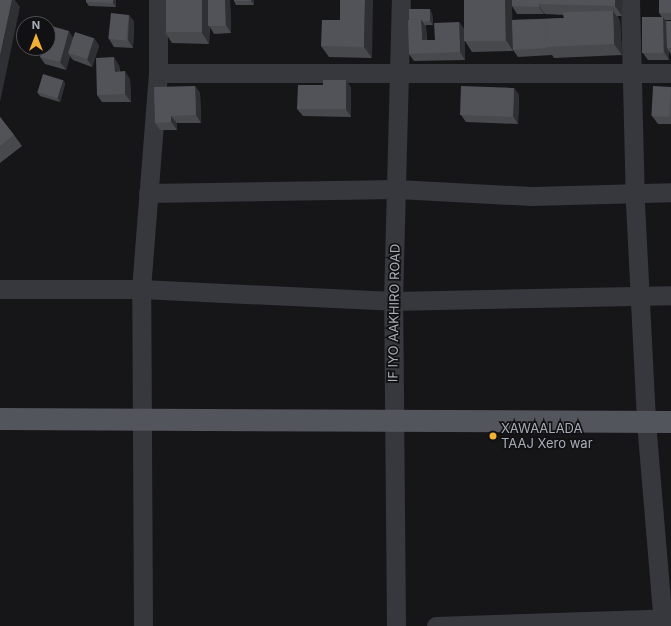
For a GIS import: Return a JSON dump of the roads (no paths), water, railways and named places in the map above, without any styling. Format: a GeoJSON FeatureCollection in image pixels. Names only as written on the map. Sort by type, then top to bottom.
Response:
{"type":"FeatureCollection","features":[{"type":"Feature","properties":{"kind":"main road"},"geometry":{"type":"LineString","coordinates":[[0,419],[144,421],[671,422]]}},
{"type":"Feature","properties":{"kind":"street"},"geometry":{"type":"LineString","coordinates":[[143,626],[144,421],[141,290],[158,73],[158,0]]}},
{"type":"Feature","properties":{"kind":"street","name":"IF IYO AAKHIRO ROAD"},"geometry":{"type":"LineString","coordinates":[[396,626],[392,421],[393,301],[398,189],[401,0]]}},
{"type":"Feature","properties":{"kind":"street"},"geometry":{"type":"LineString","coordinates":[[436,626],[666,621],[646,422],[635,192],[630,0]]}},
{"type":"Feature","properties":{"kind":"street"},"geometry":{"type":"LineString","coordinates":[[158,73],[400,75],[671,74]]}},
{"type":"Feature","properties":{"kind":"street"},"geometry":{"type":"LineString","coordinates":[[148,193],[398,189],[532,196],[671,192]]}},
{"type":"Feature","properties":{"kind":"street"},"geometry":{"type":"LineString","coordinates":[[0,289],[141,290],[393,301],[641,294],[671,296]]}},
{"type":"Feature","properties":{"kind":"place","name":"XAWAALADA TAAJ Xero war"},"geometry":{"type":"Point","coordinates":[493,436]}}]}
